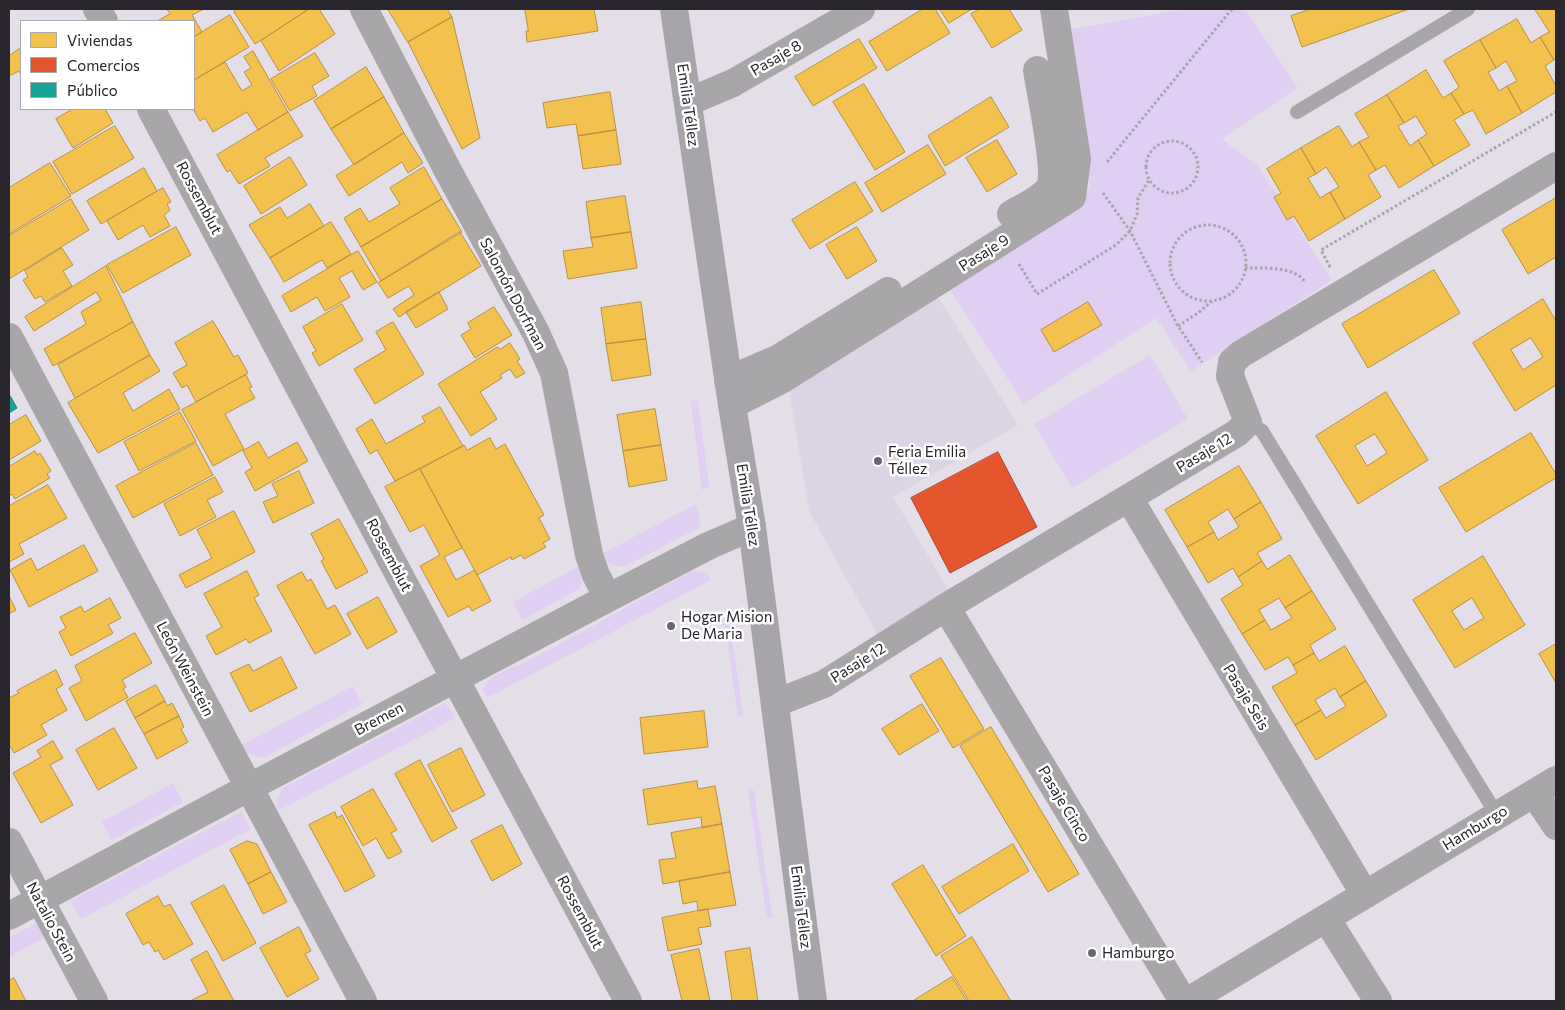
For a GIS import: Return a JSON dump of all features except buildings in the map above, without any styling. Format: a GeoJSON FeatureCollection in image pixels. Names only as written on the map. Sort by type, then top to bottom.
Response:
{"type":"FeatureCollection","features":[{"type":"Feature","properties":{"kind":"street","name":"Salomón Dorfman"},"geometry":{"type":"LineString","coordinates":[[364,9],[446,169],[536,332],[554,373],[589,555],[596,575],[608,598]]}},
{"type":"Feature","properties":{"kind":"street","name":"Emilia Téllez"},"geometry":{"type":"LineString","coordinates":[[674,9],[730,393],[752,527],[814,998]]}},
{"type":"Feature","properties":{"kind":"street","name":"Pasaje 8"},"geometry":{"type":"LineString","coordinates":[[688,102],[733,83],[861,9]]}},
{"type":"Feature","properties":{"kind":"street"},"geometry":{"type":"LineString","coordinates":[[1054,9],[1077,159],[1072,194]]}},
{"type":"Feature","properties":{"kind":"street"},"geometry":{"type":"LineString","coordinates":[[730,393],[788,353],[1040,196],[1050,187],[1052,167],[1037,70]]}},
{"type":"Feature","properties":{"kind":"street","name":"Rossemblut"},"geometry":{"type":"LineString","coordinates":[[152,110],[454,680],[628,1001]]}},
{"type":"Feature","properties":{"kind":"street"},"geometry":{"type":"LineString","coordinates":[[1248,422],[1230,376],[1232,362],[1241,354],[1556,166]]}},
{"type":"Feature","properties":{"kind":"street","name":"Pasaje 9"},"geometry":{"type":"LineString","coordinates":[[730,393],[783,379],[1053,210],[1072,197],[1072,194]]}},
{"type":"Feature","properties":{"kind":"street","name":"León Weinstein"},"geometry":{"type":"LineString","coordinates":[[9,337],[363,1001]]}},
{"type":"Feature","properties":{"kind":"street","name":"Pasaje 12"},"geometry":{"type":"LineString","coordinates":[[776,703],[824,684],[946,607],[1237,434],[1248,422]]}},
{"type":"Feature","properties":{"kind":"street","name":"Pasaje Seis"},"geometry":{"type":"LineString","coordinates":[[1129,498],[1364,895]]}},
{"type":"Feature","properties":{"kind":"street","name":"Bremen"},"geometry":{"type":"LineString","coordinates":[[9,916],[608,598],[708,546],[752,527]]}},
{"type":"Feature","properties":{"kind":"street","name":"Pasaje Cinco"},"geometry":{"type":"LineString","coordinates":[[946,607],[1182,1001]]}},
{"type":"Feature","properties":{"kind":"street"},"geometry":{"type":"LineString","coordinates":[[1545,787],[1556,826]]}},
{"type":"Feature","properties":{"kind":"street","name":"Hamburgo"},"geometry":{"type":"LineString","coordinates":[[1188,1001],[1545,787]]}},
{"type":"Feature","properties":{"kind":"street","name":"Natalio Stein"},"geometry":{"type":"LineString","coordinates":[[9,842],[94,1001]]}},
{"type":"Feature","properties":{"kind":"street"},"geometry":{"type":"LineString","coordinates":[[1326,918],[1378,1001]]}},
{"type":"Feature","properties":{"kind":"lane"},"geometry":{"type":"LineString","coordinates":[[1296,112],[1468,9]]}},
{"type":"Feature","properties":{"kind":"lane"},"geometry":{"type":"LineString","coordinates":[[1248,422],[1262,431],[1497,815]]}},
{"type":"Feature","properties":{"kind":"path"},"geometry":{"type":"LineString","coordinates":[[1106,164],[1232,9]]}},
{"type":"Feature","properties":{"kind":"path"},"geometry":{"type":"LineString","coordinates":[[1344,292],[1322,250],[1556,112]]}},
{"type":"Feature","properties":{"kind":"path"},"geometry":{"type":"LineString","coordinates":[[1177,141],[1185,144],[1196,157],[1197,174],[1187,188],[1170,193],[1154,187],[1149,180],[1146,172],[1148,155],[1160,143],[1177,141]]}},
{"type":"Feature","properties":{"kind":"path"},"geometry":{"type":"LineString","coordinates":[[1072,194],[1093,180],[1130,231],[1178,326],[1206,369],[1216,368],[1232,362]]}},
{"type":"Feature","properties":{"kind":"path"},"geometry":{"type":"LineString","coordinates":[[1005,240],[1037,294],[1116,244],[1130,231],[1137,214],[1138,198],[1149,180]]}},
{"type":"Feature","properties":{"kind":"path"},"geometry":{"type":"LineString","coordinates":[[1178,326],[1212,301],[1224,297],[1234,290],[1242,280],[1246,268],[1245,255],[1240,243],[1232,234],[1221,228],[1209,225],[1197,226],[1186,232],[1177,241],[1172,252],[1170,264],[1172,276],[1179,287],[1188,295],[1199,300],[1212,301]]}},
{"type":"Feature","properties":{"kind":"path"},"geometry":{"type":"LineString","coordinates":[[1246,268],[1276,269],[1301,276],[1322,306]]}},
{"type":"Feature","properties":{"kind":"shaded area"},"geometry":{"type":"Polygon","coordinates":[[[1185,9],[1245,9],[1298,88],[1222,139],[1258,166],[1332,280],[1191,371],[1156,318],[1024,404],[945,282],[1090,188],[1062,31],[1185,9]]]}},
{"type":"Feature","properties":{"kind":"shaded area","name":"Feria Emilia Téllez"},"geometry":{"type":"Polygon","coordinates":[[[937,295],[1018,425],[893,497],[950,593],[877,634],[809,511],[788,383],[937,295]]]}},
{"type":"Feature","properties":{"kind":"shaded area"},"geometry":{"type":"Polygon","coordinates":[[[1150,355],[1188,419],[1072,488],[1034,424],[1150,355]]]}},
{"type":"Feature","properties":{"kind":"shaded area"},"geometry":{"type":"Polygon","coordinates":[[[691,401],[698,401],[709,487],[702,490],[691,401]]]}},
{"type":"Feature","properties":{"kind":"shaded area"},"geometry":{"type":"Polygon","coordinates":[[[696,504],[701,524],[698,528],[626,566],[610,564],[598,556],[696,504]]]}},
{"type":"Feature","properties":{"kind":"shaded area"},"geometry":{"type":"Polygon","coordinates":[[[583,564],[585,577],[579,589],[522,620],[513,602],[583,564]]]}},
{"type":"Feature","properties":{"kind":"shaded area"},"geometry":{"type":"Polygon","coordinates":[[[700,571],[709,574],[709,581],[487,698],[483,690],[485,684],[495,676],[526,662],[690,572],[700,571]]]}},
{"type":"Feature","properties":{"kind":"shaded area"},"geometry":{"type":"Polygon","coordinates":[[[729,616],[743,715],[738,716],[724,619],[729,616]]]}},
{"type":"Feature","properties":{"kind":"shaded area"},"geometry":{"type":"Polygon","coordinates":[[[353,686],[362,704],[266,757],[246,753],[242,745],[353,686]]]}},
{"type":"Feature","properties":{"kind":"shaded area"},"geometry":{"type":"Polygon","coordinates":[[[445,703],[455,718],[278,811],[278,798],[285,787],[445,703]]]}},
{"type":"Feature","properties":{"kind":"shaded area"},"geometry":{"type":"Polygon","coordinates":[[[173,783],[183,802],[111,840],[102,822],[173,783]]]}},
{"type":"Feature","properties":{"kind":"shaded area"},"geometry":{"type":"Polygon","coordinates":[[[754,790],[772,917],[767,918],[748,791],[754,790]]]}},
{"type":"Feature","properties":{"kind":"shaded area"},"geometry":{"type":"Polygon","coordinates":[[[241,812],[251,829],[81,919],[71,902],[76,898],[241,812]]]}},
{"type":"Feature","properties":{"kind":"shaded area"},"geometry":{"type":"Polygon","coordinates":[[[36,924],[42,927],[49,935],[9,957],[9,937],[36,924]]]}},
{"type":"Feature","properties":{"kind":"place","name":"Feria Emilia Téllez"},"geometry":{"type":"Point","coordinates":[878,461]}},
{"type":"Feature","properties":{"kind":"place","name":"Hogar Mision De Maria"},"geometry":{"type":"Point","coordinates":[671,626]}},
{"type":"Feature","properties":{"kind":"place","name":"Hamburgo"},"geometry":{"type":"Point","coordinates":[1092,953]}}]}
